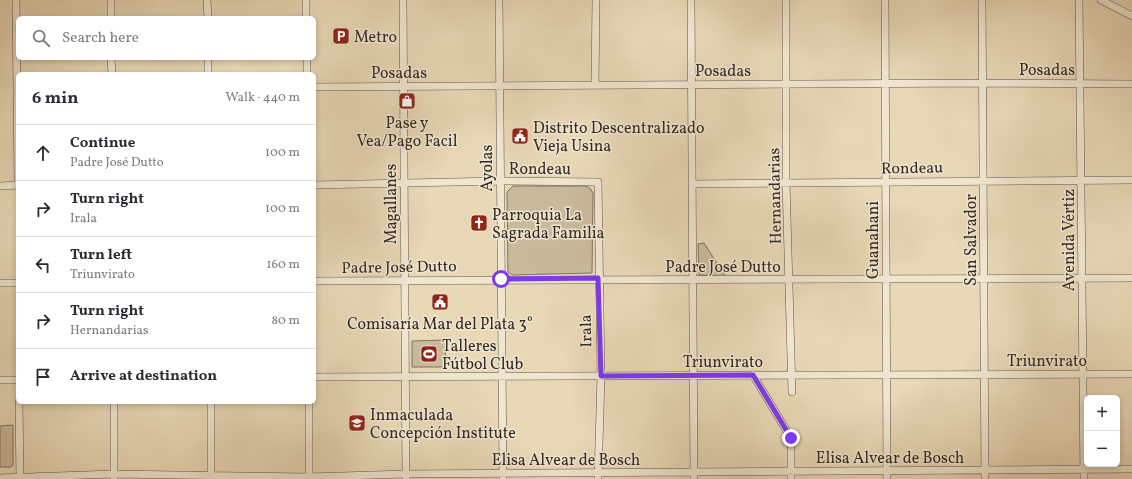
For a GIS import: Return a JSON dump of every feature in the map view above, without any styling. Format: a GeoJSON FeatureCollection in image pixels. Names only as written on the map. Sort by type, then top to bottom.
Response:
{"type":"FeatureCollection","features":[{"type":"Feature","properties":{"kind":"street"},"geometry":{"type":"LineString","coordinates":[[16,0],[16,16]]}},
{"type":"Feature","properties":{"kind":"street"},"geometry":{"type":"LineString","coordinates":[[111,0],[111,16]]}},
{"type":"Feature","properties":{"kind":"street"},"geometry":{"type":"LineString","coordinates":[[207,0],[208,16]]}},
{"type":"Feature","properties":{"kind":"street"},"geometry":{"type":"LineString","coordinates":[[306,0],[306,16]]}},
{"type":"Feature","properties":{"kind":"street","name":"Magallanes"},"geometry":{"type":"LineString","coordinates":[[403,0],[406,477]]}},
{"type":"Feature","properties":{"kind":"street","name":"Ayolas"},"geometry":{"type":"LineString","coordinates":[[499,0],[503,476]]}},
{"type":"Feature","properties":{"kind":"street"},"geometry":{"type":"LineString","coordinates":[[595,85],[596,0]]}},
{"type":"Feature","properties":{"kind":"street"},"geometry":{"type":"LineString","coordinates":[[691,0],[694,280],[694,476]]}},
{"type":"Feature","properties":{"kind":"street","name":"Hernandarias"},"geometry":{"type":"LineString","coordinates":[[786,0],[786,182],[792,392]]}},
{"type":"Feature","properties":{"kind":"street","name":"Guanahani"},"geometry":{"type":"LineString","coordinates":[[885,0],[887,479]]}},
{"type":"Feature","properties":{"kind":"street","name":"San Salvador"},"geometry":{"type":"LineString","coordinates":[[982,0],[985,479]]}},
{"type":"Feature","properties":{"kind":"street","name":"Avenida Vértiz"},"geometry":{"type":"LineString","coordinates":[[1079,0],[1084,479]]}},
{"type":"Feature","properties":{"kind":"street"},"geometry":{"type":"LineString","coordinates":[[1101,0],[1132,16]]}},
{"type":"Feature","properties":{"kind":"street"},"geometry":{"type":"LineString","coordinates":[[17,60],[18,72]]}},
{"type":"Feature","properties":{"kind":"street"},"geometry":{"type":"LineString","coordinates":[[111,60],[112,72]]}},
{"type":"Feature","properties":{"kind":"street"},"geometry":{"type":"LineString","coordinates":[[208,60],[208,72]]}},
{"type":"Feature","properties":{"kind":"street"},"geometry":{"type":"LineString","coordinates":[[307,60],[307,72]]}},
{"type":"Feature","properties":{"kind":"street","name":"Posadas"},"geometry":{"type":"LineString","coordinates":[[316,87],[885,83],[1132,84]]}},
{"type":"Feature","properties":{"kind":"street","name":"Rondeau"},"geometry":{"type":"LineString","coordinates":[[692,184],[983,180],[1132,180]]}},
{"type":"Feature","properties":{"kind":"street","name":"Rondeau"},"geometry":{"type":"LineString","coordinates":[[316,185],[500,181],[598,182]]}},
{"type":"Feature","properties":{"kind":"street","name":"Irala"},"geometry":{"type":"LineString","coordinates":[[598,182],[598,278],[601,376],[598,476]]}},
{"type":"Feature","properties":{"kind":"street"},"geometry":{"type":"LineString","coordinates":[[0,186],[16,185]]}},
{"type":"Feature","properties":{"kind":"street","name":"Padre José Dutto"},"geometry":{"type":"LineString","coordinates":[[316,281],[598,278],[790,280],[1132,278]]}},
{"type":"Feature","properties":{"kind":"street"},"geometry":{"type":"LineString","coordinates":[[0,283],[16,283]]}},
{"type":"Feature","properties":{"kind":"street","name":"Triunvirato"},"geometry":{"type":"LineString","coordinates":[[316,377],[1132,374]]}},
{"type":"Feature","properties":{"kind":"street"},"geometry":{"type":"LineString","coordinates":[[753,375],[791,438],[791,475]]}},
{"type":"Feature","properties":{"kind":"street"},"geometry":{"type":"LineString","coordinates":[[0,380],[16,380]]}},
{"type":"Feature","properties":{"kind":"street"},"geometry":{"type":"LineString","coordinates":[[19,404],[20,478]]}},
{"type":"Feature","properties":{"kind":"street"},"geometry":{"type":"LineString","coordinates":[[114,404],[114,477]]}},
{"type":"Feature","properties":{"kind":"street"},"geometry":{"type":"LineString","coordinates":[[211,404],[211,477]]}},
{"type":"Feature","properties":{"kind":"street"},"geometry":{"type":"LineString","coordinates":[[309,404],[309,478]]}},
{"type":"Feature","properties":{"kind":"street","name":"Elisa Alvear de Bosch"},"geometry":{"type":"LineString","coordinates":[[0,478],[694,476],[791,475],[887,470],[1132,469]]}},
{"type":"Feature","properties":{"kind":"shaded area"},"geometry":{"type":"Polygon","coordinates":[[[513,186],[585,186],[590,188],[593,193],[592,273],[512,275],[508,272],[507,192],[513,186]]]}},
{"type":"Feature","properties":{"kind":"shaded area"},"geometry":{"type":"Polygon","coordinates":[[[704,243],[726,277],[699,275],[698,244],[704,243]]]}},
{"type":"Feature","properties":{"kind":"shaded area","name":"Talleres Fútbol Club"},"geometry":{"type":"Polygon","coordinates":[[[445,340],[446,367],[412,367],[412,341],[445,340]]]}},
{"type":"Feature","properties":{"kind":"shaded area"},"geometry":{"type":"Polygon","coordinates":[[[13,425],[13,465],[11,467],[0,467],[0,426],[13,425]]]}},
{"type":"Feature","properties":{"kind":"place","name":"Metro"},"geometry":{"type":"Point","coordinates":[341,36]}},
{"type":"Feature","properties":{"kind":"place","name":"Pase y Vea/Pago Facil"},"geometry":{"type":"Point","coordinates":[407,101]}},
{"type":"Feature","properties":{"kind":"place","name":"Distrito Descentralizado Vieja Usina"},"geometry":{"type":"Point","coordinates":[520,136]}},
{"type":"Feature","properties":{"kind":"place","name":"Parroquia La Sagrada Familia"},"geometry":{"type":"Point","coordinates":[479,223]}},
{"type":"Feature","properties":{"kind":"place","name":"Comisaría Mar del Plata 3°"},"geometry":{"type":"Point","coordinates":[440,302]}},
{"type":"Feature","properties":{"kind":"place","name":"Talleres Fútbol Club"},"geometry":{"type":"Point","coordinates":[429,354]}},
{"type":"Feature","properties":{"kind":"place","name":"Inmaculada Concepción Institute"},"geometry":{"type":"Point","coordinates":[357,423]}},
{"type":"Feature","properties":{"kind":"route"},"geometry":{"type":"LineString","coordinates":[[501,279],[598,278],[601,376],[753,375],[791,438]]}}]}
